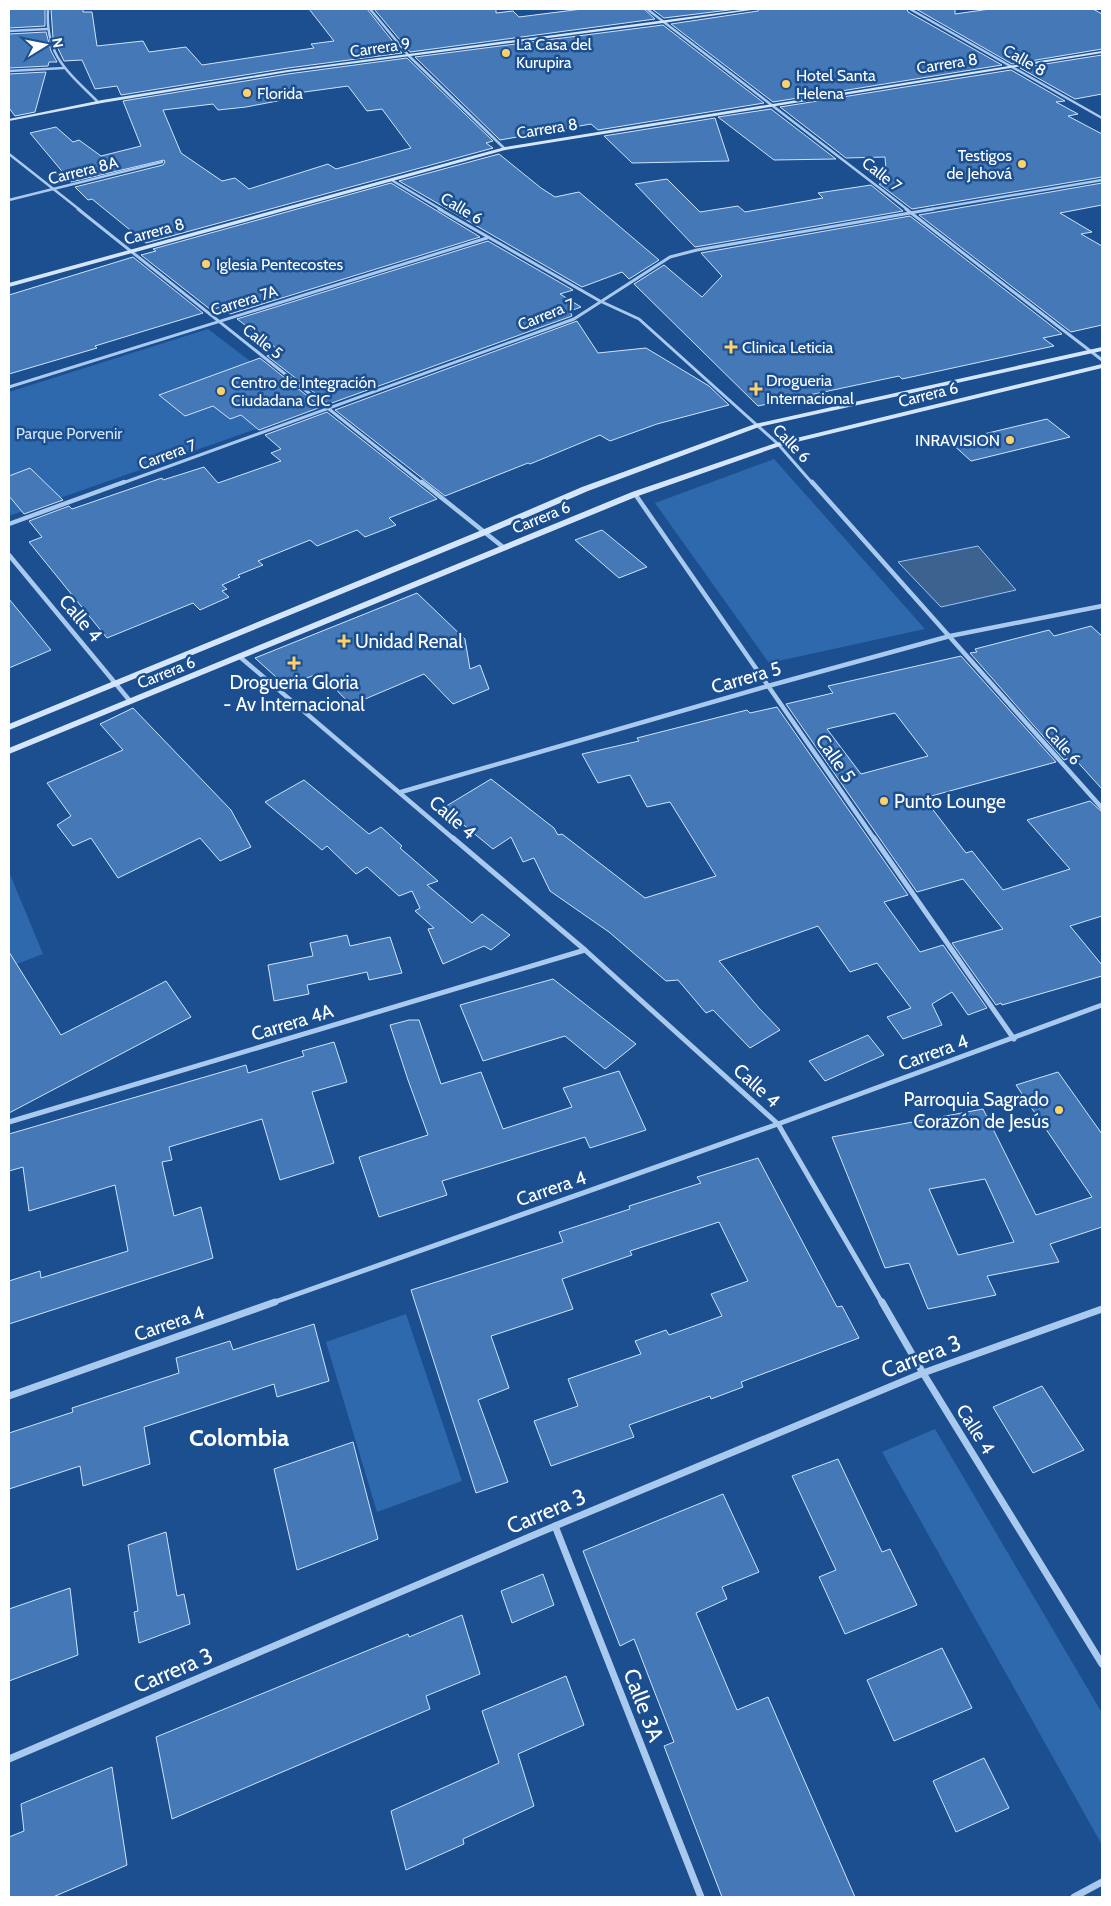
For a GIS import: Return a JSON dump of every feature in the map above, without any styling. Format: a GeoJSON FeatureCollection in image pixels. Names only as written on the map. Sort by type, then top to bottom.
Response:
{"type":"FeatureCollection","features":[{"type":"Feature","properties":{"kind":"street"},"geometry":{"type":"LineString","coordinates":[[48,9],[47,28],[52,48],[64,68],[96,102]]}},
{"type":"Feature","properties":{"kind":"street"},"geometry":{"type":"LineString","coordinates":[[370,9],[409,56],[505,149]]}},
{"type":"Feature","properties":{"kind":"street","name":"Calle 7"},"geometry":{"type":"LineString","coordinates":[[647,9],[1102,360]]}},
{"type":"Feature","properties":{"kind":"street","name":"Carrera 9"},"geometry":{"type":"LineString","coordinates":[[9,120],[96,102],[201,84],[756,9]]}},
{"type":"Feature","properties":{"kind":"street","name":"Calle 8"},"geometry":{"type":"LineString","coordinates":[[910,9],[1102,118]]}},
{"type":"Feature","properties":{"kind":"street"},"geometry":{"type":"LineString","coordinates":[[9,31],[47,28]]}},
{"type":"Feature","properties":{"kind":"street","name":"Carrera 8"},"geometry":{"type":"LineString","coordinates":[[9,285],[505,149],[1102,52]]}},
{"type":"Feature","properties":{"kind":"street"},"geometry":{"type":"LineString","coordinates":[[9,71],[64,68]]}},
{"type":"Feature","properties":{"kind":"street","name":"Calle 5"},"geometry":{"type":"LineString","coordinates":[[9,154],[56,189],[130,252],[503,547]]}},
{"type":"Feature","properties":{"kind":"street","name":"Carrera 8A"},"geometry":{"type":"LineString","coordinates":[[9,200],[162,162]]}},
{"type":"Feature","properties":{"kind":"street","name":"Carrera 7"},"geometry":{"type":"LineString","coordinates":[[9,524],[574,319],[670,257],[697,250],[1102,180]]}},
{"type":"Feature","properties":{"kind":"street","name":"Calle 6"},"geometry":{"type":"LineString","coordinates":[[393,181],[487,238],[600,301],[639,319],[778,444],[1102,808]]}},
{"type":"Feature","properties":{"kind":"street","name":"Carrera 7A"},"geometry":{"type":"LineString","coordinates":[[9,386],[487,238]]}},
{"type":"Feature","properties":{"kind":"street","name":"Carrera 6"},"geometry":{"type":"LineString","coordinates":[[9,727],[485,532],[585,489],[757,425],[1102,349]]}},
{"type":"Feature","properties":{"kind":"street","name":"Carrera 6"},"geometry":{"type":"LineString","coordinates":[[9,751],[635,494],[778,444],[1102,366]]}},
{"type":"Feature","properties":{"kind":"street","name":"Calle 5"},"geometry":{"type":"LineString","coordinates":[[635,494],[1014,1039]]}},
{"type":"Feature","properties":{"kind":"street","name":"Calle 4"},"geometry":{"type":"LineString","coordinates":[[9,555],[130,701]]}},
{"type":"Feature","properties":{"kind":"street","name":"Carrera 5"},"geometry":{"type":"LineString","coordinates":[[401,792],[768,686],[950,636],[1102,606]]}},
{"type":"Feature","properties":{"kind":"street","name":"Calle 4"},"geometry":{"type":"LineString","coordinates":[[240,657],[585,950],[778,1124],[923,1373],[1102,1664]]}},
{"type":"Feature","properties":{"kind":"street","name":"Carrera 4A"},"geometry":{"type":"LineString","coordinates":[[9,1122],[585,950]]}},
{"type":"Feature","properties":{"kind":"street","name":"Carrera 4"},"geometry":{"type":"LineString","coordinates":[[9,1396],[778,1124],[1014,1039],[1102,1005]]}},
{"type":"Feature","properties":{"kind":"street","name":"Carrera 3"},"geometry":{"type":"LineString","coordinates":[[9,1759],[555,1526],[923,1373],[1102,1309]]}},
{"type":"Feature","properties":{"kind":"street","name":"Calle 3A"},"geometry":{"type":"LineString","coordinates":[[555,1526],[701,1897]]}},
{"type":"Feature","properties":{"kind":"street"},"geometry":{"type":"LineString","coordinates":[[1074,1897],[1102,1882]]}},
{"type":"Feature","properties":{"kind":"green space","name":"Parque Porvenir"},"geometry":{"type":"Polygon","coordinates":[[[208,329],[313,409],[9,516],[9,392],[208,329]]]}},
{"type":"Feature","properties":{"kind":"green space"},"geometry":{"type":"Polygon","coordinates":[[[774,459],[925,629],[769,663],[655,503],[774,459]]]}},
{"type":"Feature","properties":{"kind":"green space"},"geometry":{"type":"Polygon","coordinates":[[[9,872],[43,954],[9,967],[9,872]]]}},
{"type":"Feature","properties":{"kind":"green space"},"geometry":{"type":"Polygon","coordinates":[[[406,1314],[462,1481],[377,1512],[326,1342],[406,1314]]]}},
{"type":"Feature","properties":{"kind":"green space"},"geometry":{"type":"Polygon","coordinates":[[[935,1429],[1102,1713],[1102,1845],[882,1452],[935,1429]]]}},
{"type":"Feature","properties":{"kind":"shaded area"},"geometry":{"type":"Polygon","coordinates":[[[978,546],[1016,590],[941,607],[898,562],[978,546]]]}},
{"type":"Feature","properties":{"kind":"building"},"geometry":{"type":"Polygon","coordinates":[[[9,9],[45,9],[45,26],[9,28],[9,9]]]}},
{"type":"Feature","properties":{"kind":"building"},"geometry":{"type":"Polygon","coordinates":[[[51,9],[83,9],[83,12],[92,12],[97,46],[143,41],[149,52],[186,47],[202,65],[314,48],[311,44],[334,41],[309,9],[367,9],[402,53],[288,68],[121,95],[117,86],[95,89],[82,60],[64,61],[53,38],[51,9]]]}},
{"type":"Feature","properties":{"kind":"building"},"geometry":{"type":"Polygon","coordinates":[[[374,9],[496,9],[496,13],[513,11],[519,17],[582,9],[644,9],[655,19],[410,52],[374,9]]]}},
{"type":"Feature","properties":{"kind":"building"},"geometry":{"type":"Polygon","coordinates":[[[652,9],[737,9],[664,18],[652,9]]]}},
{"type":"Feature","properties":{"kind":"building"},"geometry":{"type":"Polygon","coordinates":[[[760,9],[907,9],[908,12],[1002,65],[773,102],[671,24],[758,11],[760,9]]]}},
{"type":"Feature","properties":{"kind":"building"},"geometry":{"type":"Polygon","coordinates":[[[916,9],[955,9],[955,14],[990,9],[1093,9],[1102,14],[1102,49],[1012,64],[916,9]]]}},
{"type":"Feature","properties":{"kind":"building"},"geometry":{"type":"Polygon","coordinates":[[[663,25],[764,103],[598,130],[591,124],[500,140],[415,57],[663,25]]]}},
{"type":"Feature","properties":{"kind":"building"},"geometry":{"type":"Polygon","coordinates":[[[46,32],[51,51],[57,62],[49,62],[48,66],[9,68],[9,34],[46,32]]]}},
{"type":"Feature","properties":{"kind":"building"},"geometry":{"type":"Polygon","coordinates":[[[1102,55],[1102,94],[1075,99],[1020,68],[1102,55]]]}},
{"type":"Feature","properties":{"kind":"building"},"geometry":{"type":"Polygon","coordinates":[[[407,58],[493,141],[486,143],[493,148],[146,243],[92,199],[88,200],[75,187],[163,165],[164,160],[71,182],[30,133],[56,127],[73,142],[79,140],[101,156],[141,146],[123,101],[288,74],[407,58]],[[348,86],[290,94],[293,98],[246,107],[218,110],[213,104],[163,110],[181,153],[222,181],[235,178],[249,189],[328,164],[336,169],[411,148],[382,109],[367,111],[348,86]]]}},
{"type":"Feature","properties":{"kind":"building"},"geometry":{"type":"Polygon","coordinates":[[[1011,70],[1065,101],[1056,102],[1078,114],[1068,116],[1102,134],[1102,177],[912,209],[879,184],[887,183],[885,157],[846,158],[780,107],[1011,70]]]}},
{"type":"Feature","properties":{"kind":"building"},"geometry":{"type":"Polygon","coordinates":[[[46,72],[35,112],[15,116],[9,108],[9,74],[46,72]]]}},
{"type":"Feature","properties":{"kind":"building"},"geometry":{"type":"Polygon","coordinates":[[[771,109],[836,159],[774,160],[718,117],[771,109]]]}},
{"type":"Feature","properties":{"kind":"building"},"geometry":{"type":"Polygon","coordinates":[[[715,118],[729,161],[632,163],[604,136],[715,118]]]}},
{"type":"Feature","properties":{"kind":"building"},"geometry":{"type":"Polygon","coordinates":[[[499,154],[555,197],[579,192],[659,260],[629,279],[622,272],[582,287],[399,181],[499,154]]]}},
{"type":"Feature","properties":{"kind":"building"},"geometry":{"type":"Polygon","coordinates":[[[667,179],[700,212],[738,206],[745,212],[823,198],[818,193],[871,185],[903,211],[695,247],[635,184],[667,179]]]}},
{"type":"Feature","properties":{"kind":"building"},"geometry":{"type":"Polygon","coordinates":[[[391,183],[480,237],[230,314],[221,307],[211,310],[141,255],[156,251],[153,249],[391,183]]]}},
{"type":"Feature","properties":{"kind":"building"},"geometry":{"type":"Polygon","coordinates":[[[1102,183],[1102,205],[1060,213],[1092,232],[1081,234],[1102,246],[1102,325],[1071,332],[919,215],[1102,183]]]}},
{"type":"Feature","properties":{"kind":"building"},"geometry":{"type":"Polygon","coordinates":[[[910,216],[1062,334],[1043,338],[1054,346],[902,379],[899,376],[758,406],[634,284],[664,265],[702,297],[722,276],[701,253],[910,216]]]}},
{"type":"Feature","properties":{"kind":"building"},"geometry":{"type":"Polygon","coordinates":[[[488,241],[573,290],[560,294],[581,307],[570,311],[572,316],[329,404],[267,356],[280,351],[237,319],[488,241]]]}},
{"type":"Feature","properties":{"kind":"building"},"geometry":{"type":"Polygon","coordinates":[[[133,257],[203,313],[95,346],[97,348],[9,374],[9,295],[133,257]]]}},
{"type":"Feature","properties":{"kind":"building"},"geometry":{"type":"Polygon","coordinates":[[[577,321],[598,353],[646,348],[709,386],[729,405],[657,424],[610,441],[600,435],[445,496],[335,410],[577,321]]]}},
{"type":"Feature","properties":{"kind":"building","name":"Centro de Integración Ciudadana CIC"},"geometry":{"type":"Polygon","coordinates":[[[260,358],[321,407],[259,430],[241,415],[230,419],[213,406],[185,416],[159,395],[260,358]]]}},
{"type":"Feature","properties":{"kind":"building"},"geometry":{"type":"Polygon","coordinates":[[[327,412],[437,499],[389,518],[396,525],[365,537],[357,530],[317,546],[310,540],[258,561],[263,565],[238,575],[240,577],[222,585],[227,589],[222,591],[229,597],[200,610],[193,603],[107,638],[29,542],[42,537],[29,521],[69,506],[72,509],[162,478],[163,480],[204,467],[218,483],[281,461],[271,453],[281,449],[265,435],[327,412]]]}},
{"type":"Feature","properties":{"kind":"building","name":"INRAVISION"},"geometry":{"type":"Polygon","coordinates":[[[1047,419],[1070,437],[971,461],[950,442],[1047,419]]]}},
{"type":"Feature","properties":{"kind":"building"},"geometry":{"type":"Polygon","coordinates":[[[30,468],[63,500],[24,514],[9,496],[9,476],[30,468]]]}},
{"type":"Feature","properties":{"kind":"building"},"geometry":{"type":"Polygon","coordinates":[[[602,530],[647,567],[619,578],[575,540],[602,530]]]}},
{"type":"Feature","properties":{"kind":"building"},"geometry":{"type":"Polygon","coordinates":[[[417,593],[465,639],[470,669],[480,665],[489,689],[453,704],[424,674],[351,705],[320,673],[286,686],[255,658],[417,593]]]}},
{"type":"Feature","properties":{"kind":"building"},"geometry":{"type":"Polygon","coordinates":[[[9,599],[51,650],[9,668],[9,599]]]}},
{"type":"Feature","properties":{"kind":"building"},"geometry":{"type":"Polygon","coordinates":[[[1091,626],[1102,636],[1102,789],[1073,757],[1064,760],[970,653],[977,652],[975,649],[1049,630],[1054,636],[1091,626]]]}},
{"type":"Feature","properties":{"kind":"building"},"geometry":{"type":"Polygon","coordinates":[[[961,656],[1056,762],[924,798],[966,853],[972,851],[1003,890],[1070,869],[1027,820],[1090,801],[1102,812],[1102,916],[1070,926],[1102,965],[1102,976],[1002,1005],[1001,1003],[996,1005],[952,943],[1003,929],[963,879],[917,892],[786,704],[833,693],[828,686],[961,656]],[[895,713],[827,729],[861,774],[928,756],[895,713]]]}},
{"type":"Feature","properties":{"kind":"building"},"geometry":{"type":"Polygon","coordinates":[[[777,707],[908,895],[884,902],[920,952],[943,945],[987,1008],[968,1015],[952,992],[932,1004],[942,1025],[903,1039],[887,1017],[911,1008],[877,963],[850,972],[818,926],[719,961],[780,1030],[750,1048],[713,1010],[706,1013],[678,980],[666,981],[609,932],[550,891],[534,858],[523,862],[511,837],[493,849],[443,808],[491,779],[554,828],[558,835],[562,834],[645,898],[716,876],[670,802],[647,807],[630,775],[598,783],[582,754],[639,741],[637,738],[747,710],[750,713],[777,707]]]}},
{"type":"Feature","properties":{"kind":"building"},"geometry":{"type":"Polygon","coordinates":[[[133,708],[231,810],[251,847],[220,861],[200,838],[118,878],[91,838],[73,846],[57,825],[71,816],[47,783],[123,750],[100,724],[133,708]]]}},
{"type":"Feature","properties":{"kind":"building"},"geometry":{"type":"Polygon","coordinates":[[[304,780],[369,834],[381,827],[402,846],[400,848],[438,881],[427,885],[472,923],[482,914],[510,935],[491,950],[484,946],[443,964],[428,929],[434,928],[415,911],[420,908],[412,891],[399,896],[367,867],[356,874],[327,846],[322,850],[265,802],[304,780]]]}},
{"type":"Feature","properties":{"kind":"building"},"geometry":{"type":"Polygon","coordinates":[[[347,935],[350,946],[390,937],[402,973],[369,980],[367,972],[307,985],[309,994],[274,1001],[268,965],[313,956],[310,943],[347,935]]]}},
{"type":"Feature","properties":{"kind":"building"},"geometry":{"type":"Polygon","coordinates":[[[9,952],[61,1035],[166,981],[191,1017],[9,1113],[9,952]]]}},
{"type":"Feature","properties":{"kind":"building"},"geometry":{"type":"Polygon","coordinates":[[[553,979],[636,1044],[605,1069],[565,1036],[483,1061],[460,1005],[553,979]]]}},
{"type":"Feature","properties":{"kind":"building"},"geometry":{"type":"Polygon","coordinates":[[[409,1020],[419,1020],[441,1084],[481,1072],[503,1129],[572,1107],[563,1088],[619,1071],[646,1130],[590,1148],[585,1137],[442,1181],[447,1195],[379,1217],[359,1157],[428,1135],[390,1025],[409,1020]]]}},
{"type":"Feature","properties":{"kind":"building"},"geometry":{"type":"Polygon","coordinates":[[[868,1035],[884,1055],[825,1081],[809,1061],[868,1035]]]}},
{"type":"Feature","properties":{"kind":"building"},"geometry":{"type":"Polygon","coordinates":[[[334,1042],[347,1082],[312,1092],[334,1163],[280,1180],[262,1119],[169,1147],[172,1160],[162,1162],[174,1216],[201,1207],[213,1258],[9,1324],[9,1281],[40,1271],[41,1278],[128,1251],[115,1185],[29,1211],[23,1167],[9,1171],[9,1134],[246,1065],[248,1073],[304,1056],[302,1051],[334,1042]]]}},
{"type":"Feature","properties":{"kind":"building"},"geometry":{"type":"Polygon","coordinates":[[[1058,1072],[1102,1134],[1102,1227],[1050,1244],[1059,1262],[987,1276],[996,1295],[928,1309],[909,1263],[885,1268],[832,1137],[983,1109],[1036,1215],[1092,1197],[1016,1085],[1058,1072]],[[985,1179],[929,1189],[958,1255],[1014,1242],[985,1179]]]}},
{"type":"Feature","properties":{"kind":"building"},"geometry":{"type":"Polygon","coordinates":[[[758,1158],[837,1307],[842,1306],[859,1338],[741,1382],[743,1387],[711,1399],[710,1396],[629,1425],[634,1437],[551,1466],[534,1421],[578,1406],[568,1379],[641,1354],[635,1341],[666,1330],[669,1335],[722,1316],[711,1294],[748,1281],[719,1222],[630,1251],[632,1255],[562,1279],[573,1309],[491,1336],[509,1388],[478,1400],[508,1482],[476,1493],[411,1290],[563,1242],[559,1232],[630,1209],[629,1206],[701,1183],[697,1177],[758,1158]]]}},
{"type":"Feature","properties":{"kind":"building"},"geometry":{"type":"Polygon","coordinates":[[[314,1324],[329,1381],[277,1397],[274,1384],[144,1427],[150,1464],[83,1486],[80,1466],[9,1489],[9,1433],[73,1412],[72,1408],[179,1373],[176,1358],[230,1341],[233,1350],[314,1324]]]}},
{"type":"Feature","properties":{"kind":"building"},"geometry":{"type":"Polygon","coordinates":[[[1042,1386],[1084,1450],[1033,1473],[993,1407],[1042,1386]]]}},
{"type":"Feature","properties":{"kind":"building"},"geometry":{"type":"Polygon","coordinates":[[[353,1442],[378,1539],[297,1570],[274,1469],[353,1442]]]}},
{"type":"Feature","properties":{"kind":"building"},"geometry":{"type":"Polygon","coordinates":[[[838,1459],[882,1552],[890,1549],[917,1605],[845,1634],[819,1577],[836,1570],[792,1476],[838,1459]]]}},
{"type":"Feature","properties":{"kind":"building"},"geometry":{"type":"Polygon","coordinates":[[[723,1494],[759,1572],[722,1587],[727,1599],[696,1613],[737,1710],[768,1697],[855,1897],[722,1897],[664,1746],[674,1742],[634,1639],[620,1646],[583,1551],[723,1494]]]}},
{"type":"Feature","properties":{"kind":"building"},"geometry":{"type":"Polygon","coordinates":[[[166,1532],[177,1596],[184,1594],[190,1624],[139,1643],[134,1612],[138,1611],[128,1545],[166,1532]]]}},
{"type":"Feature","properties":{"kind":"building"},"geometry":{"type":"Polygon","coordinates":[[[543,1574],[554,1605],[512,1623],[501,1591],[543,1574]]]}},
{"type":"Feature","properties":{"kind":"building"},"geometry":{"type":"Polygon","coordinates":[[[70,1588],[78,1655],[9,1681],[9,1609],[70,1588]]]}},
{"type":"Feature","properties":{"kind":"building"},"geometry":{"type":"Polygon","coordinates":[[[462,1615],[480,1674],[426,1696],[430,1709],[172,1819],[156,1737],[408,1634],[409,1637],[462,1615]]]}},
{"type":"Feature","properties":{"kind":"building"},"geometry":{"type":"Polygon","coordinates":[[[942,1648],[972,1708],[894,1741],[867,1680],[942,1648]]]}},
{"type":"Feature","properties":{"kind":"building"},"geometry":{"type":"Polygon","coordinates":[[[566,1676],[584,1725],[518,1754],[534,1806],[463,1839],[464,1844],[406,1870],[391,1811],[499,1763],[482,1711],[566,1676]]]}},
{"type":"Feature","properties":{"kind":"building"},"geometry":{"type":"Polygon","coordinates":[[[984,1758],[1009,1808],[956,1832],[933,1781],[984,1758]]]}},
{"type":"Feature","properties":{"kind":"building"},"geometry":{"type":"Polygon","coordinates":[[[112,1767],[127,1865],[53,1897],[9,1897],[9,1837],[24,1831],[21,1804],[112,1767]]]}},
{"type":"Feature","properties":{"kind":"place","name":"La Casa del Kurupira"},"geometry":{"type":"Point","coordinates":[506,53]}},
{"type":"Feature","properties":{"kind":"place","name":"Hotel Santa Helena"},"geometry":{"type":"Point","coordinates":[786,84]}},
{"type":"Feature","properties":{"kind":"place","name":"Florida"},"geometry":{"type":"Point","coordinates":[247,93]}},
{"type":"Feature","properties":{"kind":"place","name":"Testigos de Jehová"},"geometry":{"type":"Point","coordinates":[1022,164]}},
{"type":"Feature","properties":{"kind":"place","name":"Iglesia Pentecostes"},"geometry":{"type":"Point","coordinates":[206,264]}},
{"type":"Feature","properties":{"kind":"place","name":"Clinica Leticia"},"geometry":{"type":"Point","coordinates":[731,347]}},
{"type":"Feature","properties":{"kind":"place","name":"Drogueria Internacional"},"geometry":{"type":"Point","coordinates":[756,389]}},
{"type":"Feature","properties":{"kind":"place","name":"Centro de Integración Ciudadana CIC"},"geometry":{"type":"Point","coordinates":[221,391]}},
{"type":"Feature","properties":{"kind":"place","name":"INRAVISION"},"geometry":{"type":"Point","coordinates":[1010,440]}},
{"type":"Feature","properties":{"kind":"place","name":"Unidad Renal"},"geometry":{"type":"Point","coordinates":[344,641]}},
{"type":"Feature","properties":{"kind":"place","name":"Drogueria Gloria - Av Internacional"},"geometry":{"type":"Point","coordinates":[294,663]}},
{"type":"Feature","properties":{"kind":"place","name":"Punto Lounge"},"geometry":{"type":"Point","coordinates":[884,801]}},
{"type":"Feature","properties":{"kind":"place","name":"Parroquia Sagrado Corazón de Jesús"},"geometry":{"type":"Point","coordinates":[1059,1110]}},
{"type":"Feature","properties":{"kind":"district","name":"Colombia"},"geometry":{"type":"Point","coordinates":[239,1438]}}]}
